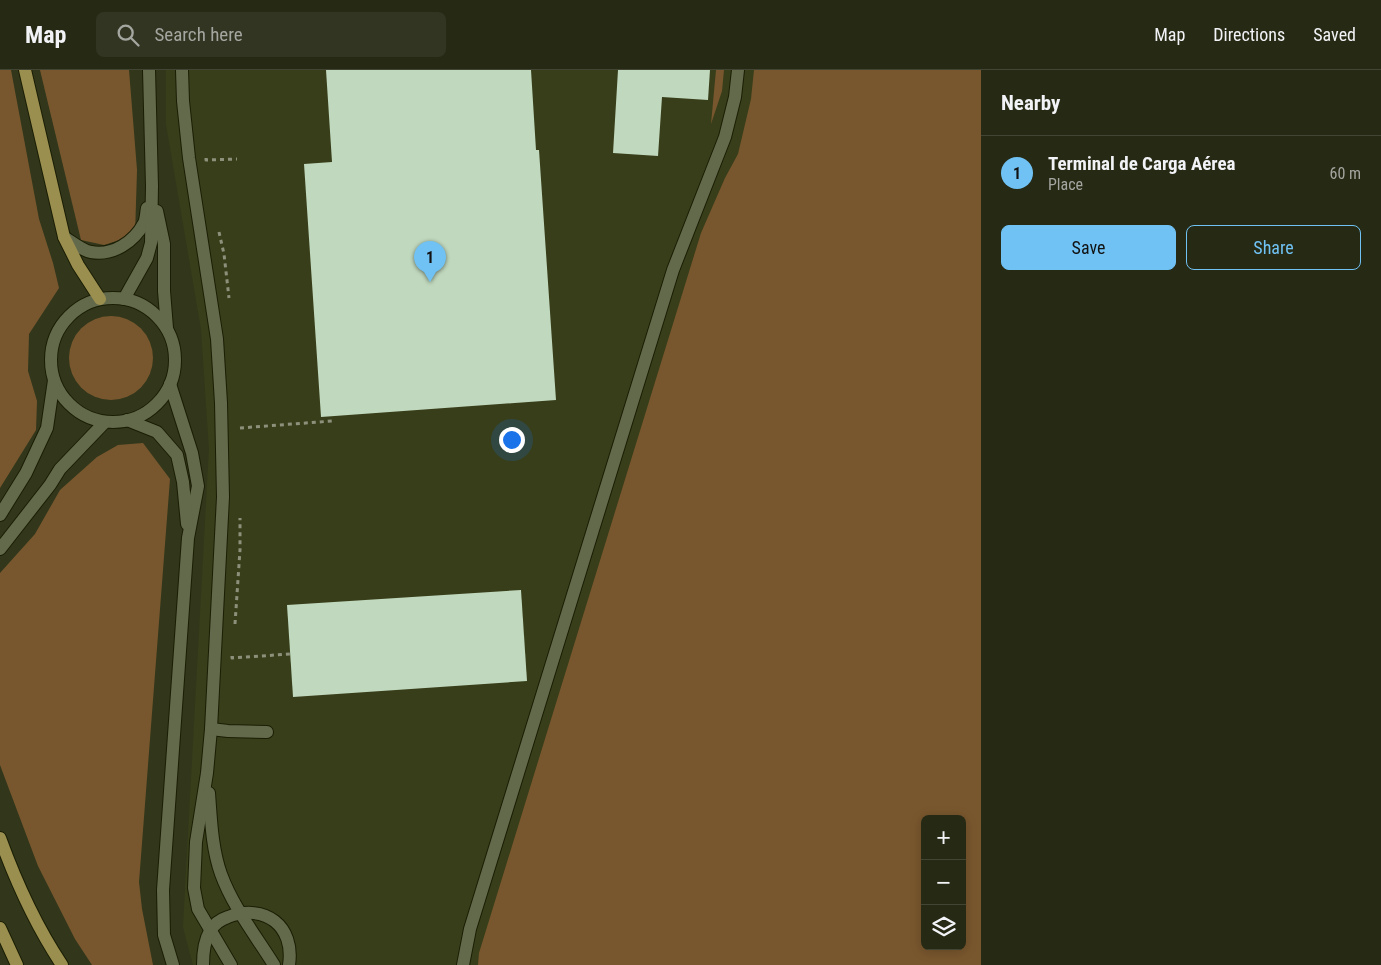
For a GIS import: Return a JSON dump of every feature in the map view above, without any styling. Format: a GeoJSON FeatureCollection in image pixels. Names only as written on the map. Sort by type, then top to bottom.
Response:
{"type":"FeatureCollection","features":[{"type":"Feature","properties":{"kind":"main road"},"geometry":{"type":"LineString","coordinates":[[25,70],[64,237],[78,265],[100,299]]}},
{"type":"Feature","properties":{"kind":"main road"},"geometry":{"type":"LineString","coordinates":[[0,838],[9,863],[30,908],[62,965]]}},
{"type":"Feature","properties":{"kind":"main road"},"geometry":{"type":"LineString","coordinates":[[0,928],[17,965]]}},
{"type":"Feature","properties":{"kind":"street"},"geometry":{"type":"LineString","coordinates":[[124,298],[147,258],[151,243],[152,186],[149,70]]}},
{"type":"Feature","properties":{"kind":"street"},"geometry":{"type":"LineString","coordinates":[[182,70],[189,158],[217,339],[221,404],[223,497],[211,729],[207,773],[196,842],[194,888],[198,909],[231,965]]}},
{"type":"Feature","properties":{"kind":"street"},"geometry":{"type":"LineString","coordinates":[[462,965],[473,919],[673,270],[725,137],[735,97],[738,70]]}},
{"type":"Feature","properties":{"kind":"street"},"geometry":{"type":"LineString","coordinates":[[64,237],[91,252],[107,252],[120,248],[131,240],[144,222],[152,186]]}},
{"type":"Feature","properties":{"kind":"street"},"geometry":{"type":"LineString","coordinates":[[54,380],[62,395],[74,408],[88,417],[105,422],[127,420],[145,413],[160,401],[170,384],[176,365],[174,346],[167,328],[164,291],[164,244],[152,186]]}},
{"type":"Feature","properties":{"kind":"street"},"geometry":{"type":"LineString","coordinates":[[0,515],[26,473],[47,428],[54,380],[51,361],[54,342],[61,326],[74,312],[90,302],[100,299],[124,298],[141,304],[156,314],[167,328]]}},
{"type":"Feature","properties":{"kind":"street"},"geometry":{"type":"LineString","coordinates":[[170,384],[192,453],[198,486],[188,538],[163,890],[164,934],[173,965]]}},
{"type":"Feature","properties":{"kind":"street"},"geometry":{"type":"LineString","coordinates":[[127,420],[157,432],[177,455],[183,482],[188,538]]}},
{"type":"Feature","properties":{"kind":"street"},"geometry":{"type":"LineString","coordinates":[[0,548],[50,485],[60,469],[105,422]]}},
{"type":"Feature","properties":{"kind":"street"},"geometry":{"type":"LineString","coordinates":[[211,729],[267,732]]}},
{"type":"Feature","properties":{"kind":"street"},"geometry":{"type":"LineString","coordinates":[[207,773],[212,836],[221,874],[240,912],[274,965]]}},
{"type":"Feature","properties":{"kind":"street"},"geometry":{"type":"LineString","coordinates":[[203,965],[203,952],[210,931],[222,919],[240,912],[260,912],[276,922],[288,938],[289,965]]}},
{"type":"Feature","properties":{"kind":"path"},"geometry":{"type":"LineString","coordinates":[[205,151],[206,160],[237,159]]}},
{"type":"Feature","properties":{"kind":"path"},"geometry":{"type":"LineString","coordinates":[[240,428],[332,421]]}},
{"type":"Feature","properties":{"kind":"path"},"geometry":{"type":"LineString","coordinates":[[232,658],[232,667]]}},
{"type":"Feature","properties":{"kind":"shaded area"},"geometry":{"type":"Polygon","coordinates":[[[0,70],[11,70],[39,219],[59,288],[29,334],[28,371],[37,401],[36,430],[0,488],[0,70]]]}},
{"type":"Feature","properties":{"kind":"shaded area"},"geometry":{"type":"Polygon","coordinates":[[[40,70],[129,70],[137,170],[135,235],[104,245],[81,240],[40,70]]]}},
{"type":"Feature","properties":{"kind":"shaded area"},"geometry":{"type":"Polygon","coordinates":[[[166,70],[981,70],[981,965],[193,965],[183,927],[209,449],[201,329],[166,124],[166,70]]]}},
{"type":"Feature","properties":{"kind":"shaded area"},"geometry":{"type":"Polygon","coordinates":[[[716,70],[724,70],[722,91],[711,124],[716,70]]]}},
{"type":"Feature","properties":{"kind":"shaded area"},"geometry":{"type":"Polygon","coordinates":[[[754,70],[981,70],[981,965],[478,965],[479,953],[701,233],[725,178],[738,154],[751,99],[754,70]]]}},
{"type":"Feature","properties":{"kind":"shaded area"},"geometry":{"type":"Polygon","coordinates":[[[111,316],[127,319],[146,335],[150,342],[153,358],[150,374],[134,393],[127,397],[111,400],[95,397],[76,381],[72,374],[69,358],[72,342],[88,323],[95,319],[111,316]]]}},
{"type":"Feature","properties":{"kind":"shaded area"},"geometry":{"type":"Polygon","coordinates":[[[143,443],[170,479],[139,882],[142,909],[153,965],[92,965],[75,939],[38,866],[0,765],[0,573],[35,534],[60,490],[97,457],[118,445],[143,443]]]}},
{"type":"Feature","properties":{"kind":"building"},"geometry":{"type":"Polygon","coordinates":[[[326,70],[531,70],[536,150],[539,150],[556,400],[321,417],[304,164],[332,162],[326,70]]]}},
{"type":"Feature","properties":{"kind":"building"},"geometry":{"type":"Polygon","coordinates":[[[618,70],[710,70],[708,100],[662,97],[658,156],[613,153],[618,70]]]}},
{"type":"Feature","properties":{"kind":"building"},"geometry":{"type":"Polygon","coordinates":[[[521,590],[527,681],[293,697],[287,605],[521,590]]]}},
{"type":"Feature","properties":{"kind":"place","name":"Terminal de Carga Aérea"},"geometry":{"type":"Point","coordinates":[430,282]}}]}
